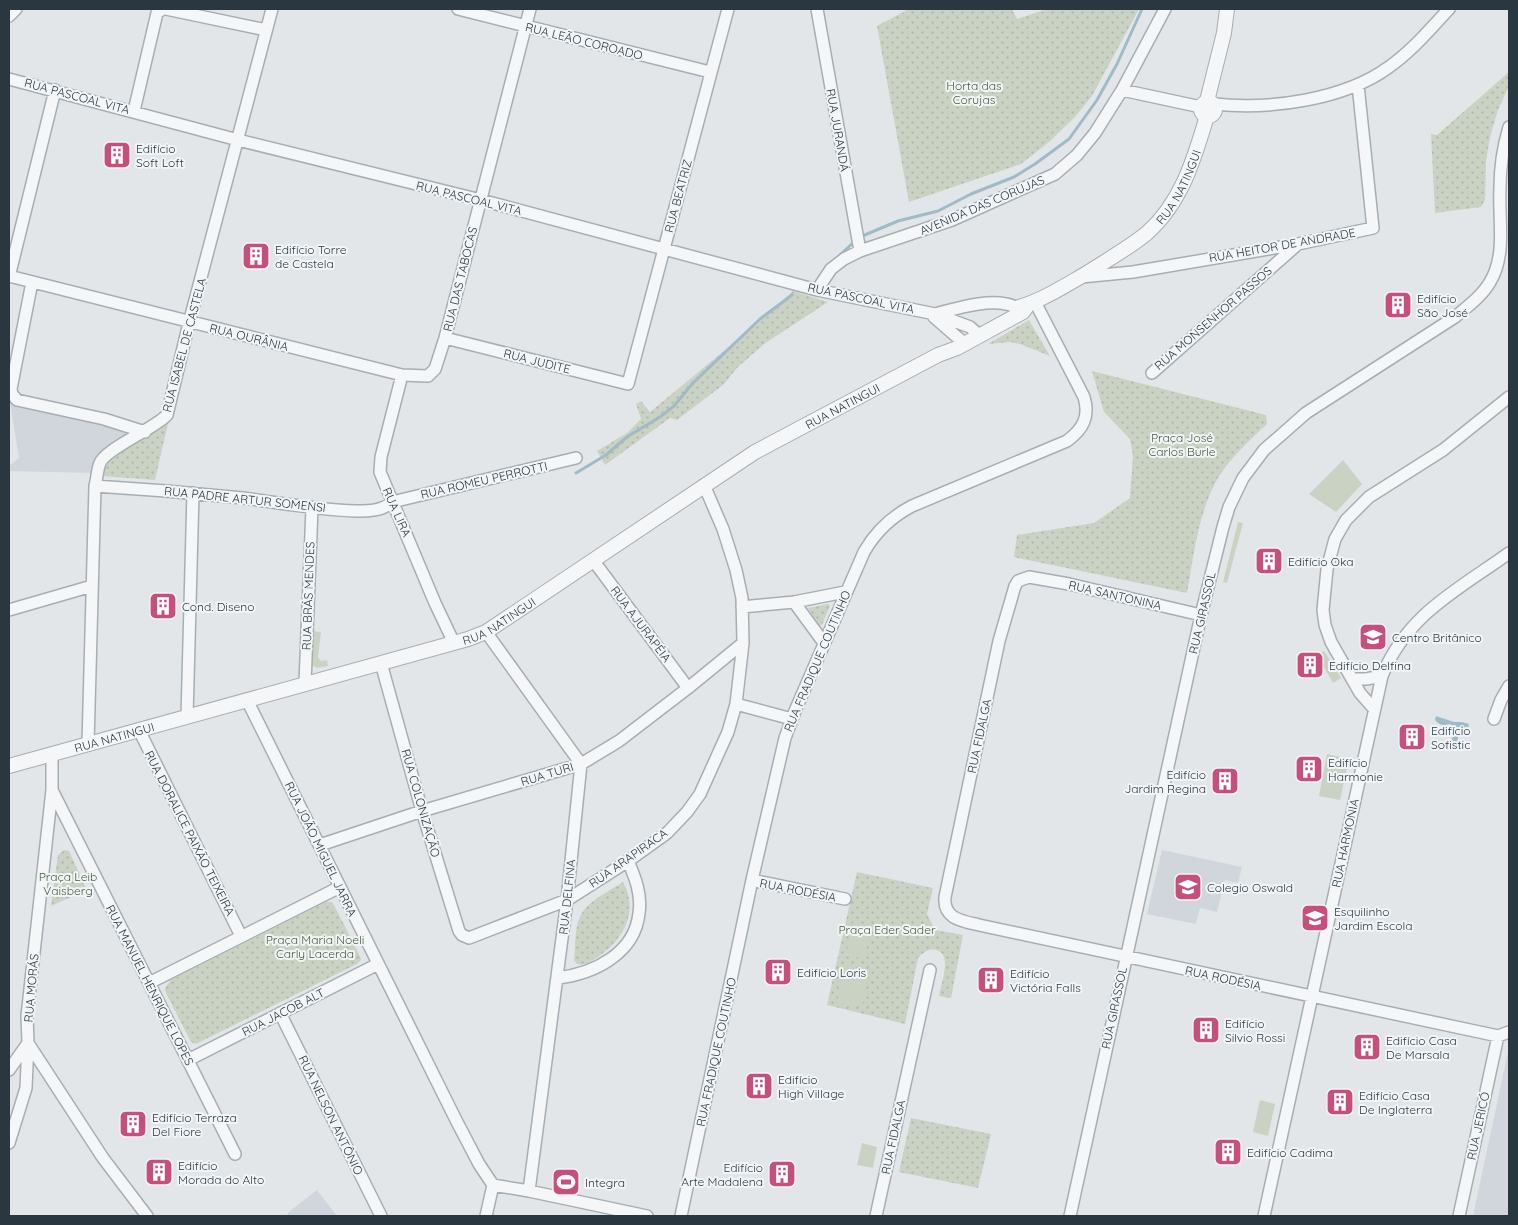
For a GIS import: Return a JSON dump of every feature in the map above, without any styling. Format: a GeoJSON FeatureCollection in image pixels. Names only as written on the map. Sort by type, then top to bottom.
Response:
{"type":"FeatureCollection","features":[{"type":"Feature","properties":{"kind":"street"},"geometry":{"type":"LineString","coordinates":[[9,16],[16,9]]}},
{"type":"Feature","properties":{"kind":"street"},"geometry":{"type":"LineString","coordinates":[[134,111],[157,13],[164,9],[266,30]]}},
{"type":"Feature","properties":{"kind":"street","name":"RUA ISABEL DE CASTELA"},"geometry":{"type":"LineString","coordinates":[[88,744],[95,486],[100,463],[110,452],[157,425],[167,415],[189,322],[272,9]]}},
{"type":"Feature","properties":{"kind":"street","name":"RUA LEÃO COROADO"},"geometry":{"type":"LineString","coordinates":[[458,9],[710,72]]}},
{"type":"Feature","properties":{"kind":"street","name":"RUA DAS TABOCAS"},"geometry":{"type":"LineString","coordinates":[[402,375],[423,377],[432,373],[435,369],[445,338],[530,9]]}},
{"type":"Feature","properties":{"kind":"street","name":"RUA BEATRIZ"},"geometry":{"type":"LineString","coordinates":[[628,384],[728,9]]}},
{"type":"Feature","properties":{"kind":"street","name":"RUA JURANDÁ"},"geometry":{"type":"LineString","coordinates":[[817,9],[860,248]]}},
{"type":"Feature","properties":{"kind":"street","name":"AVENIDA DAS CORUJAS"},"geometry":{"type":"LineString","coordinates":[[817,290],[838,263],[860,248],[952,220],[1055,174],[1077,155],[1095,133],[1122,90],[1165,9]]}},
{"type":"Feature","properties":{"kind":"street","name":"RUA NATINGUI"},"geometry":{"type":"LineString","coordinates":[[9,766],[454,643],[486,632],[755,452],[962,342],[1079,278],[1113,257],[1145,234],[1170,208],[1189,173],[1208,109],[1224,33],[1227,9]]}},
{"type":"Feature","properties":{"kind":"street"},"geometry":{"type":"LineString","coordinates":[[1122,90],[1208,109],[1306,100],[1331,95],[1371,79],[1390,67],[1409,52],[1449,9]]}},
{"type":"Feature","properties":{"kind":"street","name":"RUA PASCOAL VITA"},"geometry":{"type":"LineString","coordinates":[[9,79],[238,140],[481,200],[817,290],[932,313],[977,333]]}},
{"type":"Feature","properties":{"kind":"street","name":"RUA HEITOR DE ANDRADE"},"geometry":{"type":"LineString","coordinates":[[1079,278],[1133,272],[1298,244],[1373,228],[1358,85]]}},
{"type":"Feature","properties":{"kind":"street"},"geometry":{"type":"LineString","coordinates":[[9,276],[55,90]]}},
{"type":"Feature","properties":{"kind":"street","name":"RUA GIRASSOL"},"geometry":{"type":"LineString","coordinates":[[1070,1216],[1201,616],[1229,507],[1243,478],[1264,450],[1306,413],[1455,317],[1472,303],[1490,282],[1498,261],[1501,164],[1509,127]]}},
{"type":"Feature","properties":{"kind":"street","name":"RUA MONSENHOR PASSOS"},"geometry":{"type":"LineString","coordinates":[[1152,373],[1298,244]]}},
{"type":"Feature","properties":{"kind":"street","name":"RUA OURÂNIA"},"geometry":{"type":"LineString","coordinates":[[9,276],[402,375]]}},
{"type":"Feature","properties":{"kind":"street"},"geometry":{"type":"LineString","coordinates":[[32,282],[11,389],[14,397],[17,400],[104,418],[145,432]]}},
{"type":"Feature","properties":{"kind":"street","name":"RUA PASCOAL VITA"},"geometry":{"type":"LineString","coordinates":[[932,313],[984,303],[1026,306]]}},
{"type":"Feature","properties":{"kind":"street","name":"RUA FRADIQUE COUTINHO"},"geometry":{"type":"LineString","coordinates":[[681,1216],[752,880],[784,742],[845,592],[872,538],[896,515],[912,506],[1067,441],[1084,424],[1086,406],[1084,397],[1026,306]]}},
{"type":"Feature","properties":{"kind":"street","name":"RUA PASCOAL VITA"},"geometry":{"type":"LineString","coordinates":[[932,313],[962,342]]}},
{"type":"Feature","properties":{"kind":"street","name":"RUA JUDITE"},"geometry":{"type":"LineString","coordinates":[[445,338],[628,384]]}},
{"type":"Feature","properties":{"kind":"street","name":"RUA LIRA"},"geometry":{"type":"LineString","coordinates":[[402,375],[381,457],[380,472],[435,603],[454,643]]}},
{"type":"Feature","properties":{"kind":"street"},"geometry":{"type":"LineString","coordinates":[[1374,708],[1360,693],[1331,642],[1325,625],[1323,610],[1327,569],[1335,540],[1346,520],[1369,497],[1443,450],[1509,397]]}},
{"type":"Feature","properties":{"kind":"street","name":"RUA ROMEU PERROTTI"},"geometry":{"type":"LineString","coordinates":[[392,502],[576,458]]}},
{"type":"Feature","properties":{"kind":"street","name":"RUA ARAPIRACA"},"geometry":{"type":"LineString","coordinates":[[469,938],[567,900],[628,861],[667,833],[687,812],[700,794],[728,732],[736,704],[743,642],[742,607],[736,570],[728,544],[704,485]]}},
{"type":"Feature","properties":{"kind":"street","name":"RUA PADRE ARTUR SOMENSI"},"geometry":{"type":"LineString","coordinates":[[95,486],[193,493],[312,508],[356,511],[382,509],[392,502]]}},
{"type":"Feature","properties":{"kind":"street"},"geometry":{"type":"LineString","coordinates":[[187,717],[193,493]]}},
{"type":"Feature","properties":{"kind":"street","name":"RUA BRÁS MENDES"},"geometry":{"type":"LineString","coordinates":[[305,683],[312,508]]}},
{"type":"Feature","properties":{"kind":"street","name":"RUA HARMONIA"},"geometry":{"type":"LineString","coordinates":[[1264,1216],[1382,676],[1394,651],[1424,614],[1459,586],[1509,553]]}},
{"type":"Feature","properties":{"kind":"street","name":"RUA AJURAPÉIA"},"geometry":{"type":"LineString","coordinates":[[593,560],[688,688]]}},
{"type":"Feature","properties":{"kind":"street","name":"RUA SANTONINA"},"geometry":{"type":"LineString","coordinates":[[1029,577],[1069,584],[1201,616]]}},
{"type":"Feature","properties":{"kind":"street","name":"RUA FIDALGA"},"geometry":{"type":"LineString","coordinates":[[944,904],[999,641],[1015,586],[1018,581],[1029,577]]}},
{"type":"Feature","properties":{"kind":"street"},"geometry":{"type":"LineString","coordinates":[[9,610],[92,586]]}},
{"type":"Feature","properties":{"kind":"street"},"geometry":{"type":"LineString","coordinates":[[742,607],[794,602],[845,592]]}},
{"type":"Feature","properties":{"kind":"street"},"geometry":{"type":"LineString","coordinates":[[794,602],[824,643]]}},
{"type":"Feature","properties":{"kind":"street"},"geometry":{"type":"LineString","coordinates":[[486,632],[581,764]]}},
{"type":"Feature","properties":{"kind":"street","name":"RUA TURI"},"geometry":{"type":"LineString","coordinates":[[320,845],[422,811],[581,764],[619,741],[688,688],[743,642]]}},
{"type":"Feature","properties":{"kind":"street","name":"RUA COLONIZAÇÃO"},"geometry":{"type":"LineString","coordinates":[[381,663],[422,811],[459,931],[462,936],[469,938]]}},
{"type":"Feature","properties":{"kind":"street"},"geometry":{"type":"LineString","coordinates":[[1352,679],[1366,680],[1382,676]]}},
{"type":"Feature","properties":{"kind":"street"},"geometry":{"type":"LineString","coordinates":[[1494,719],[1509,686]]}},
{"type":"Feature","properties":{"kind":"street","name":"RUA JOÃO MIGUEL JARRA"},"geometry":{"type":"LineString","coordinates":[[247,700],[479,1164],[492,1185]]}},
{"type":"Feature","properties":{"kind":"street"},"geometry":{"type":"LineString","coordinates":[[736,704],[792,719]]}},
{"type":"Feature","properties":{"kind":"street","name":"RUA DORALICE PAIXÃO TEIXEIRA"},"geometry":{"type":"LineString","coordinates":[[139,730],[242,936]]}},
{"type":"Feature","properties":{"kind":"street","name":"RUA MORÁS"},"geometry":{"type":"LineString","coordinates":[[52,754],[52,790],[26,1016],[28,1043],[102,1158],[147,1216]]}},
{"type":"Feature","properties":{"kind":"street","name":"RUA DELFINA"},"geometry":{"type":"LineString","coordinates":[[529,1191],[567,900],[581,764]]}},
{"type":"Feature","properties":{"kind":"street","name":"RUA MANUEL HENRIQUE LOPES"},"geometry":{"type":"LineString","coordinates":[[52,790],[235,1154]]}},
{"type":"Feature","properties":{"kind":"street"},"geometry":{"type":"LineString","coordinates":[[557,978],[573,976],[612,960],[629,941],[638,923],[640,911],[638,892],[628,861]]}},
{"type":"Feature","properties":{"kind":"street","name":"RUA RODÉSIA"},"geometry":{"type":"LineString","coordinates":[[752,880],[845,899]]}},
{"type":"Feature","properties":{"kind":"street"},"geometry":{"type":"LineString","coordinates":[[149,983],[340,886]]}},
{"type":"Feature","properties":{"kind":"street","name":"RUA RODÉSIA"},"geometry":{"type":"LineString","coordinates":[[944,904],[949,914],[968,922],[1498,1036]]}},
{"type":"Feature","properties":{"kind":"street","name":"RUA JACOB ALT"},"geometry":{"type":"LineString","coordinates":[[188,1060],[378,964]]}},
{"type":"Feature","properties":{"kind":"street","name":"RUA FIDALGA"},"geometry":{"type":"LineString","coordinates":[[876,1216],[930,970]]}},
{"type":"Feature","properties":{"kind":"street","name":"RUA NELSON ANTÔNIO"},"geometry":{"type":"LineString","coordinates":[[280,1013],[381,1216]]}},
{"type":"Feature","properties":{"kind":"street"},"geometry":{"type":"LineString","coordinates":[[1498,1036],[1509,1032]]}},
{"type":"Feature","properties":{"kind":"street","name":"RUA JERICÓ"},"geometry":{"type":"LineString","coordinates":[[1459,1216],[1498,1036]]}},
{"type":"Feature","properties":{"kind":"street"},"geometry":{"type":"LineString","coordinates":[[9,1070],[28,1043]]}},
{"type":"Feature","properties":{"kind":"street"},"geometry":{"type":"LineString","coordinates":[[9,1143],[26,1088],[28,1043]]}},
{"type":"Feature","properties":{"kind":"street"},"geometry":{"type":"LineString","coordinates":[[486,1216],[492,1185],[647,1216]]}},
{"type":"Feature","properties":{"kind":"shaded area"},"geometry":{"type":"Polygon","coordinates":[[[9,396],[135,432],[93,473],[9,471],[9,466],[19,458],[9,396]]]}},
{"type":"Feature","properties":{"kind":"shaded area","name":"Colegio Oswald"},"geometry":{"type":"Polygon","coordinates":[[[1162,850],[1242,867],[1238,883],[1225,880],[1217,912],[1200,908],[1196,924],[1147,914],[1162,850]]]}},
{"type":"Feature","properties":{"kind":"shaded area"},"geometry":{"type":"Polygon","coordinates":[[[1509,1047],[1509,1216],[1473,1216],[1509,1047]]]}},
{"type":"Feature","properties":{"kind":"shaded area"},"geometry":{"type":"Polygon","coordinates":[[[317,1190],[337,1216],[286,1216],[290,1211],[317,1190]]]}},
{"type":"Feature","properties":{"kind":"green space","name":"Horta das Corujas"},"geometry":{"type":"Polygon","coordinates":[[[909,9],[1012,9],[1017,19],[1047,9],[1139,9],[1092,96],[1075,117],[1049,142],[1021,164],[909,202],[877,26],[909,9]]]}},
{"type":"Feature","properties":{"kind":"green space"},"geometry":{"type":"Polygon","coordinates":[[[1509,72],[1509,86],[1498,110],[1490,137],[1486,161],[1485,200],[1481,207],[1435,213],[1431,134],[1437,135],[1509,72]]]}},
{"type":"Feature","properties":{"kind":"green space"},"geometry":{"type":"Polygon","coordinates":[[[793,291],[828,302],[764,344],[737,368],[723,385],[677,420],[670,418],[605,465],[597,451],[627,433],[641,419],[636,404],[641,401],[650,412],[765,317],[793,291]]]}},
{"type":"Feature","properties":{"kind":"green space"},"geometry":{"type":"Polygon","coordinates":[[[1029,320],[1050,356],[1010,342],[988,344],[1029,320]]]}},
{"type":"Feature","properties":{"kind":"green space","name":"Praça José Carlos Burle"},"geometry":{"type":"Polygon","coordinates":[[[1092,371],[1266,415],[1267,424],[1229,463],[1211,491],[1201,519],[1187,593],[1014,557],[1017,535],[1094,523],[1130,498],[1133,456],[1130,439],[1104,412],[1092,371]]]}},
{"type":"Feature","properties":{"kind":"green space"},"geometry":{"type":"Polygon","coordinates":[[[169,419],[155,480],[102,476],[110,458],[133,442],[160,429],[169,419]]]}},
{"type":"Feature","properties":{"kind":"green space"},"geometry":{"type":"Polygon","coordinates":[[[1343,460],[1362,484],[1336,512],[1309,494],[1343,460]]]}},
{"type":"Feature","properties":{"kind":"green space"},"geometry":{"type":"Polygon","coordinates":[[[1238,522],[1243,523],[1227,583],[1223,582],[1238,522]]]}},
{"type":"Feature","properties":{"kind":"green space"},"geometry":{"type":"Polygon","coordinates":[[[828,604],[830,606],[822,625],[819,625],[808,608],[828,604]]]}},
{"type":"Feature","properties":{"kind":"green space"},"geometry":{"type":"Polygon","coordinates":[[[313,631],[321,632],[318,657],[321,661],[327,660],[328,666],[317,668],[312,665],[313,631]]]}},
{"type":"Feature","properties":{"kind":"green space"},"geometry":{"type":"Polygon","coordinates":[[[1324,651],[1341,678],[1333,683],[1317,655],[1324,651]]]}},
{"type":"Feature","properties":{"kind":"green space"},"geometry":{"type":"Polygon","coordinates":[[[1327,754],[1349,759],[1340,800],[1319,796],[1327,754]]]}},
{"type":"Feature","properties":{"kind":"green space","name":"Praça Leib Vaisberg"},"geometry":{"type":"Polygon","coordinates":[[[64,850],[69,851],[87,890],[51,906],[58,855],[64,850]]]}},
{"type":"Feature","properties":{"kind":"green space","name":"Praça Eder Sader"},"geometry":{"type":"Polygon","coordinates":[[[857,872],[933,888],[927,914],[935,930],[963,935],[951,998],[939,996],[945,970],[944,957],[941,953],[936,950],[928,950],[918,958],[905,1024],[827,1005],[857,872]]]}},
{"type":"Feature","properties":{"kind":"green space"},"geometry":{"type":"Polygon","coordinates":[[[623,882],[630,903],[629,914],[622,933],[616,942],[596,958],[586,964],[577,964],[574,960],[579,918],[595,900],[623,882]]]}},
{"type":"Feature","properties":{"kind":"green space","name":"Praça Maria Noeli Carly Lacerda"},"geometry":{"type":"Polygon","coordinates":[[[326,902],[331,902],[334,905],[361,960],[357,964],[196,1044],[191,1042],[165,991],[171,980],[326,902]]]}},
{"type":"Feature","properties":{"kind":"green space"},"geometry":{"type":"Polygon","coordinates":[[[853,922],[871,926],[864,959],[846,955],[853,922]]]}},
{"type":"Feature","properties":{"kind":"green space"},"geometry":{"type":"Polygon","coordinates":[[[844,966],[869,971],[862,1007],[837,1002],[844,966]]]}},
{"type":"Feature","properties":{"kind":"green space"},"geometry":{"type":"Polygon","coordinates":[[[1260,1100],[1275,1104],[1268,1136],[1253,1132],[1260,1100]]]}},
{"type":"Feature","properties":{"kind":"green space"},"geometry":{"type":"Polygon","coordinates":[[[911,1118],[991,1134],[978,1188],[899,1172],[911,1118]]]}},
{"type":"Feature","properties":{"kind":"green space"},"geometry":{"type":"Polygon","coordinates":[[[862,1143],[877,1147],[873,1168],[857,1165],[862,1143]]]}},
{"type":"Feature","properties":{"kind":"water"},"geometry":{"type":"Polygon","coordinates":[[[1436,716],[1454,722],[1469,724],[1467,735],[1459,733],[1457,743],[1453,742],[1451,739],[1457,733],[1450,724],[1443,725],[1438,723],[1435,720],[1436,716]]]}},
{"type":"Feature","properties":{"kind":"waterway"},"geometry":{"type":"LineString","coordinates":[[860,237],[898,221],[938,211],[971,194],[1014,177],[1069,139],[1097,100],[1117,64],[1142,9]]}},
{"type":"Feature","properties":{"kind":"waterway"},"geometry":{"type":"LineString","coordinates":[[840,255],[855,241]]}},
{"type":"Feature","properties":{"kind":"waterway"},"geometry":{"type":"LineString","coordinates":[[576,473],[606,455],[627,437],[674,406],[692,384],[760,319],[792,295]]}},
{"type":"Feature","properties":{"kind":"place","name":"Edifício Soft Loft"},"geometry":{"type":"Point","coordinates":[117,155]}},
{"type":"Feature","properties":{"kind":"place","name":"Edifício Torre de Castela"},"geometry":{"type":"Point","coordinates":[256,256]}},
{"type":"Feature","properties":{"kind":"place","name":"Edifício São José"},"geometry":{"type":"Point","coordinates":[1398,305]}},
{"type":"Feature","properties":{"kind":"place","name":"Edifício Oka"},"geometry":{"type":"Point","coordinates":[1269,561]}},
{"type":"Feature","properties":{"kind":"place","name":"Cond. Diseno"},"geometry":{"type":"Point","coordinates":[163,606]}},
{"type":"Feature","properties":{"kind":"place","name":"Centro Britânico"},"geometry":{"type":"Point","coordinates":[1373,637]}},
{"type":"Feature","properties":{"kind":"place","name":"Edifício Delfina"},"geometry":{"type":"Point","coordinates":[1310,665]}},
{"type":"Feature","properties":{"kind":"place","name":"Edifício Sofistic"},"geometry":{"type":"Point","coordinates":[1412,737]}},
{"type":"Feature","properties":{"kind":"place","name":"Edifício Harmonie"},"geometry":{"type":"Point","coordinates":[1309,769]}},
{"type":"Feature","properties":{"kind":"place","name":"Edifício Jardim Regina"},"geometry":{"type":"Point","coordinates":[1225,781]}},
{"type":"Feature","properties":{"kind":"place","name":"Colegio Oswald"},"geometry":{"type":"Point","coordinates":[1188,887]}},
{"type":"Feature","properties":{"kind":"place","name":"Esquilinho Jardim Escola"},"geometry":{"type":"Point","coordinates":[1315,918]}},
{"type":"Feature","properties":{"kind":"place","name":"Edifício Loris"},"geometry":{"type":"Point","coordinates":[778,972]}},
{"type":"Feature","properties":{"kind":"place","name":"Edifício Victória Falls"},"geometry":{"type":"Point","coordinates":[991,980]}},
{"type":"Feature","properties":{"kind":"place","name":"Edifício Silvio Rossi"},"geometry":{"type":"Point","coordinates":[1206,1030]}},
{"type":"Feature","properties":{"kind":"place","name":"Edifício Casa De Marsala"},"geometry":{"type":"Point","coordinates":[1367,1047]}},
{"type":"Feature","properties":{"kind":"place","name":"Edifício High Village"},"geometry":{"type":"Point","coordinates":[759,1086]}},
{"type":"Feature","properties":{"kind":"place","name":"Edifício Casa De Inglaterra"},"geometry":{"type":"Point","coordinates":[1340,1102]}},
{"type":"Feature","properties":{"kind":"place","name":"Edifício Terraza Del Fiore"},"geometry":{"type":"Point","coordinates":[133,1124]}},
{"type":"Feature","properties":{"kind":"place","name":"Edifício Cadima"},"geometry":{"type":"Point","coordinates":[1228,1152]}},
{"type":"Feature","properties":{"kind":"place","name":"Edifício Morada do Alto"},"geometry":{"type":"Point","coordinates":[159,1172]}},
{"type":"Feature","properties":{"kind":"place","name":"Edifício Arte Madalena"},"geometry":{"type":"Point","coordinates":[782,1174]}},
{"type":"Feature","properties":{"kind":"place","name":"Integra"},"geometry":{"type":"Point","coordinates":[566,1182]}}]}
